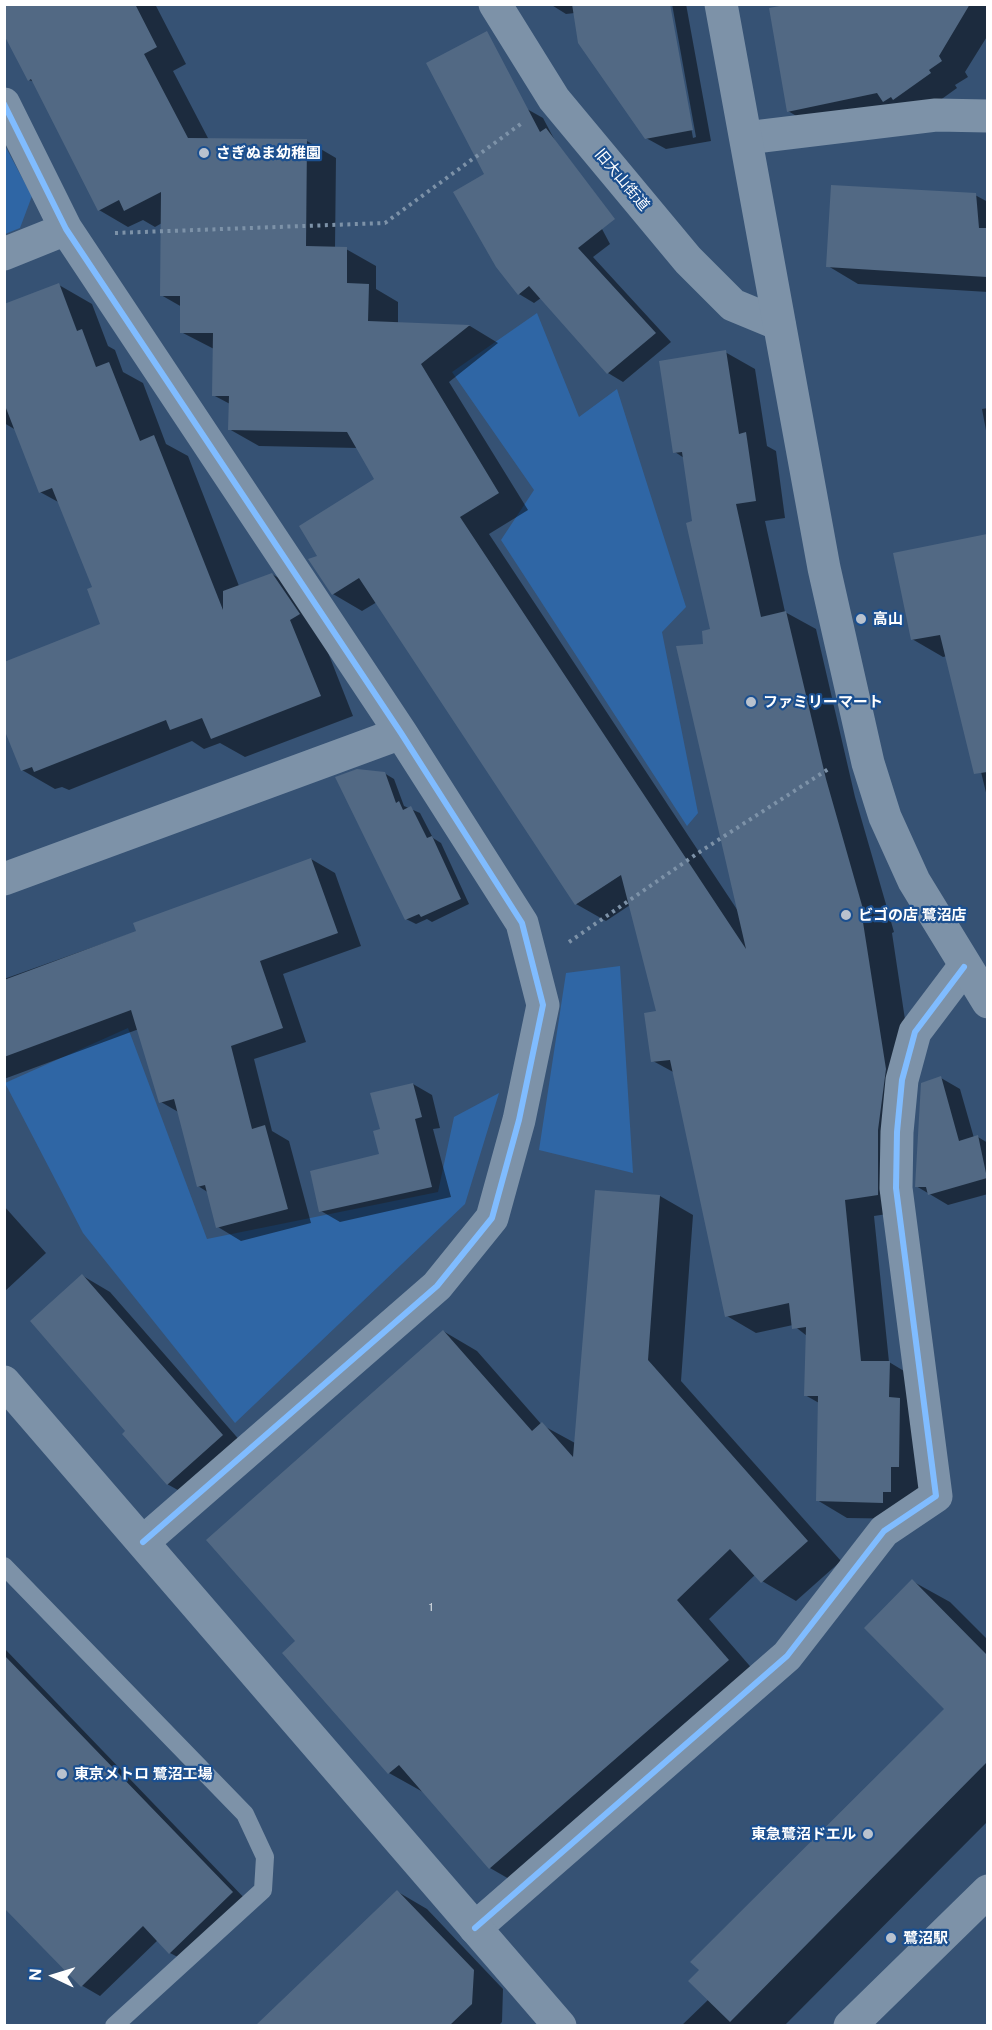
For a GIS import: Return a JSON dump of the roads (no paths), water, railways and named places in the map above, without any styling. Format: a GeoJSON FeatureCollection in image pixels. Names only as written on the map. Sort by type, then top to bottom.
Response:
{"type":"FeatureCollection","features":[{"type":"Feature","properties":{"kind":"street","name":"旧大山街道"},"geometry":{"type":"LineString","coordinates":[[495,4],[554,99],[688,260],[733,305],[779,324]]}},
{"type":"Feature","properties":{"kind":"street"},"geometry":{"type":"LineString","coordinates":[[722,4],[824,568],[868,764],[885,817],[914,881],[987,1002]]}},
{"type":"Feature","properties":{"kind":"street"},"geometry":{"type":"LineString","coordinates":[[4,104],[69,232],[401,733],[522,923],[543,1005],[519,1120],[492,1218],[437,1286],[143,1542]]}},
{"type":"Feature","properties":{"kind":"street"},"geometry":{"type":"LineString","coordinates":[[746,138],[936,115],[987,117]]}},
{"type":"Feature","properties":{"kind":"street"},"geometry":{"type":"LineString","coordinates":[[4,254],[69,232]]}},
{"type":"Feature","properties":{"kind":"street"},"geometry":{"type":"LineString","coordinates":[[4,879],[401,733]]}},
{"type":"Feature","properties":{"kind":"street"},"geometry":{"type":"LineString","coordinates":[[475,1928],[787,1656],[884,1531],[936,1496],[896,1188],[897,1132],[902,1080],[915,1032],[964,967]]}},
{"type":"Feature","properties":{"kind":"street"},"geometry":{"type":"LineString","coordinates":[[4,1382],[560,2025]]}},
{"type":"Feature","properties":{"kind":"street"},"geometry":{"type":"LineString","coordinates":[[850,2025],[987,1891]]}},
{"type":"Feature","properties":{"kind":"lane"},"geometry":{"type":"LineString","coordinates":[[4,1566],[245,1814],[265,1857],[263,1890],[114,2025]]}},
{"type":"Feature","properties":{"kind":"place","name":"さぎぬま幼稚園"},"geometry":{"type":"Point","coordinates":[204,153]}},
{"type":"Feature","properties":{"kind":"place","name":"高山"},"geometry":{"type":"Point","coordinates":[861,619]}},
{"type":"Feature","properties":{"kind":"place","name":"ファミリーマート"},"geometry":{"type":"Point","coordinates":[751,702]}},
{"type":"Feature","properties":{"kind":"place","name":"ビゴの店 鷺沼店"},"geometry":{"type":"Point","coordinates":[846,915]}},
{"type":"Feature","properties":{"kind":"place","name":"東京メトロ 鷺沼工場"},"geometry":{"type":"Point","coordinates":[62,1774]}},
{"type":"Feature","properties":{"kind":"place","name":"東急鷺沼ドエル"},"geometry":{"type":"Point","coordinates":[868,1834]}},
{"type":"Feature","properties":{"kind":"place","name":"鷺沼駅"},"geometry":{"type":"Point","coordinates":[891,1938]}}]}
